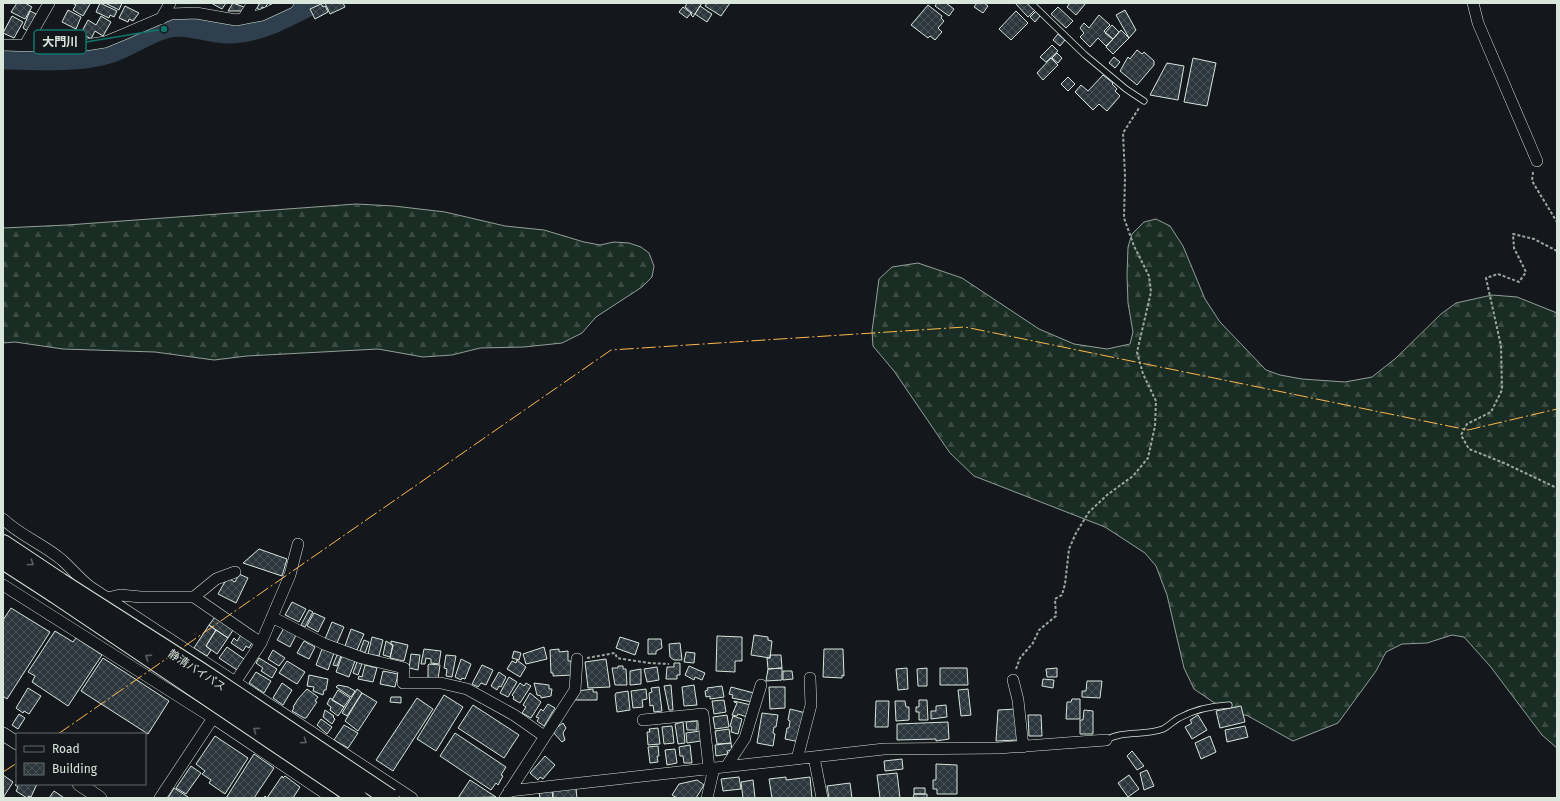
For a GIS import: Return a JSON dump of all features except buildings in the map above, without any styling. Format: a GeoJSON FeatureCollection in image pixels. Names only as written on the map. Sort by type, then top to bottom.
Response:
{"type":"FeatureCollection","features":[{"type":"Feature","properties":{"kind":"highway","name":"静清バイパス"},"geometry":{"type":"LineString","coordinates":[[3,544],[57,588],[358,798]]}},
{"type":"Feature","properties":{"kind":"highway","name":"静清バイパス"},"geometry":{"type":"LineString","coordinates":[[3,560],[57,588],[200,672],[390,798]]}},
{"type":"Feature","properties":{"kind":"highway"},"geometry":{"type":"LineString","coordinates":[[3,564],[57,588]]}},
{"type":"Feature","properties":{"kind":"street"},"geometry":{"type":"LineString","coordinates":[[25,46],[49,3]]}},
{"type":"Feature","properties":{"kind":"street"},"geometry":{"type":"LineString","coordinates":[[161,19],[170,3]]}},
{"type":"Feature","properties":{"kind":"street"},"geometry":{"type":"LineString","coordinates":[[244,19],[252,3]]}},
{"type":"Feature","properties":{"kind":"street"},"geometry":{"type":"LineString","coordinates":[[3,45],[68,47],[105,42],[171,14],[183,12],[225,19],[244,19],[262,15],[288,3]]}},
{"type":"Feature","properties":{"kind":"street"},"geometry":{"type":"LineString","coordinates":[[1473,3],[1478,23],[1537,161]]}},
{"type":"Feature","properties":{"kind":"street"},"geometry":{"type":"LineString","coordinates":[[3,519],[17,532],[44,547],[63,560],[89,586],[236,681],[412,798]]}},
{"type":"Feature","properties":{"kind":"street"},"geometry":{"type":"LineString","coordinates":[[160,798],[261,643],[290,575],[298,544]]}},
{"type":"Feature","properties":{"kind":"street"},"geometry":{"type":"LineString","coordinates":[[194,597],[216,579],[235,572]]}},
{"type":"Feature","properties":{"kind":"street"},"geometry":{"type":"LineString","coordinates":[[3,585],[213,718],[332,798]]}},
{"type":"Feature","properties":{"kind":"street"},"geometry":{"type":"LineString","coordinates":[[107,598],[120,595],[141,597],[194,597],[261,643]]}},
{"type":"Feature","properties":{"kind":"street"},"geometry":{"type":"LineString","coordinates":[[272,617],[324,644],[362,658],[404,668],[404,682],[441,683],[467,688],[514,715],[544,736]]}},
{"type":"Feature","properties":{"kind":"street"},"geometry":{"type":"LineString","coordinates":[[507,794],[575,690],[577,660]]}},
{"type":"Feature","properties":{"kind":"street"},"geometry":{"type":"LineString","coordinates":[[797,759],[811,705],[810,678]]}},
{"type":"Feature","properties":{"kind":"street"},"geometry":{"type":"LineString","coordinates":[[1013,680],[1018,700],[1023,747]]}},
{"type":"Feature","properties":{"kind":"street"},"geometry":{"type":"LineString","coordinates":[[726,767],[746,738],[761,685]]}},
{"type":"Feature","properties":{"kind":"street"},"geometry":{"type":"LineString","coordinates":[[643,720],[702,714],[711,768],[707,798]]}},
{"type":"Feature","properties":{"kind":"street"},"geometry":{"type":"LineString","coordinates":[[3,734],[16,742]]}},
{"type":"Feature","properties":{"kind":"street"},"geometry":{"type":"LineString","coordinates":[[507,794],[711,768],[884,749],[1023,747],[1071,741],[1106,740]]}},
{"type":"Feature","properties":{"kind":"street"},"geometry":{"type":"LineString","coordinates":[[814,757],[822,798]]}},
{"type":"Feature","properties":{"kind":"street"},"geometry":{"type":"LineString","coordinates":[[80,785],[100,798]]}},
{"type":"Feature","properties":{"kind":"lane"},"geometry":{"type":"LineString","coordinates":[[1031,3],[1085,55],[1144,101]]}},
{"type":"Feature","properties":{"kind":"lane"},"geometry":{"type":"LineString","coordinates":[[1106,740],[1114,735],[1144,734],[1165,728],[1189,712],[1208,706],[1229,705]]}},
{"type":"Feature","properties":{"kind":"path"},"geometry":{"type":"LineString","coordinates":[[1013,680],[1020,658],[1033,643],[1039,630],[1056,616],[1056,599],[1062,595],[1064,590],[1069,549],[1076,533],[1089,512],[1107,495],[1133,476],[1148,458],[1155,426],[1156,401],[1143,374],[1137,352],[1151,292],[1149,276],[1134,246],[1124,218],[1125,176],[1123,133],[1144,101]]}},
{"type":"Feature","properties":{"kind":"path"},"geometry":{"type":"LineString","coordinates":[[1537,161],[1534,166],[1532,181],[1557,222]]}},
{"type":"Feature","properties":{"kind":"path"},"geometry":{"type":"LineString","coordinates":[[1557,251],[1534,239],[1513,234],[1514,248],[1526,272],[1519,282],[1498,274],[1486,278],[1501,346],[1502,390],[1491,412],[1467,424],[1461,435],[1469,449],[1504,463],[1557,488]]}},
{"type":"Feature","properties":{"kind":"path"},"geometry":{"type":"LineString","coordinates":[[577,660],[615,653],[617,658],[669,664]]}},
{"type":"Feature","properties":{"kind":"green space"},"geometry":{"type":"Polygon","coordinates":[[[356,204],[394,206],[445,212],[505,226],[544,230],[584,242],[600,245],[614,242],[629,243],[641,247],[649,253],[654,266],[652,277],[642,287],[596,317],[582,333],[562,343],[524,347],[480,348],[452,355],[423,357],[378,349],[247,356],[214,360],[155,352],[63,349],[15,342],[3,343],[3,228],[67,225],[356,204]]]}},
{"type":"Feature","properties":{"kind":"green space"},"geometry":{"type":"Polygon","coordinates":[[[1156,219],[1170,226],[1183,246],[1205,299],[1220,322],[1266,370],[1280,375],[1302,379],[1345,382],[1372,377],[1396,358],[1441,314],[1456,303],[1492,295],[1517,297],[1557,313],[1557,748],[1542,735],[1490,666],[1464,637],[1452,635],[1427,643],[1402,644],[1386,652],[1376,671],[1338,723],[1293,741],[1248,716],[1222,708],[1194,689],[1184,668],[1167,595],[1156,566],[1145,553],[1105,527],[974,476],[950,453],[894,371],[873,346],[872,331],[879,279],[892,267],[918,263],[962,278],[1039,329],[1074,344],[1107,349],[1130,344],[1133,332],[1128,303],[1128,247],[1132,234],[1144,222],[1156,219]]]}},
{"type":"Feature","properties":{"kind":"waterway"},"geometry":{"type":"LineString","coordinates":[[3,59],[57,60],[96,56],[117,50],[151,33],[177,26],[225,33],[249,31],[271,24],[314,3]]}},
{"type":"Feature","properties":{"kind":"power"},"geometry":{"type":"LineString","coordinates":[[59,733],[611,350],[965,327],[1468,430],[1557,409]]}},
{"type":"Feature","properties":{"kind":"power"},"geometry":{"type":"LineString","coordinates":[[3,772],[16,764]]}},
{"type":"Feature","properties":{"kind":"place","name":"大門川"},"geometry":{"type":"Point","coordinates":[164,29]}}]}
